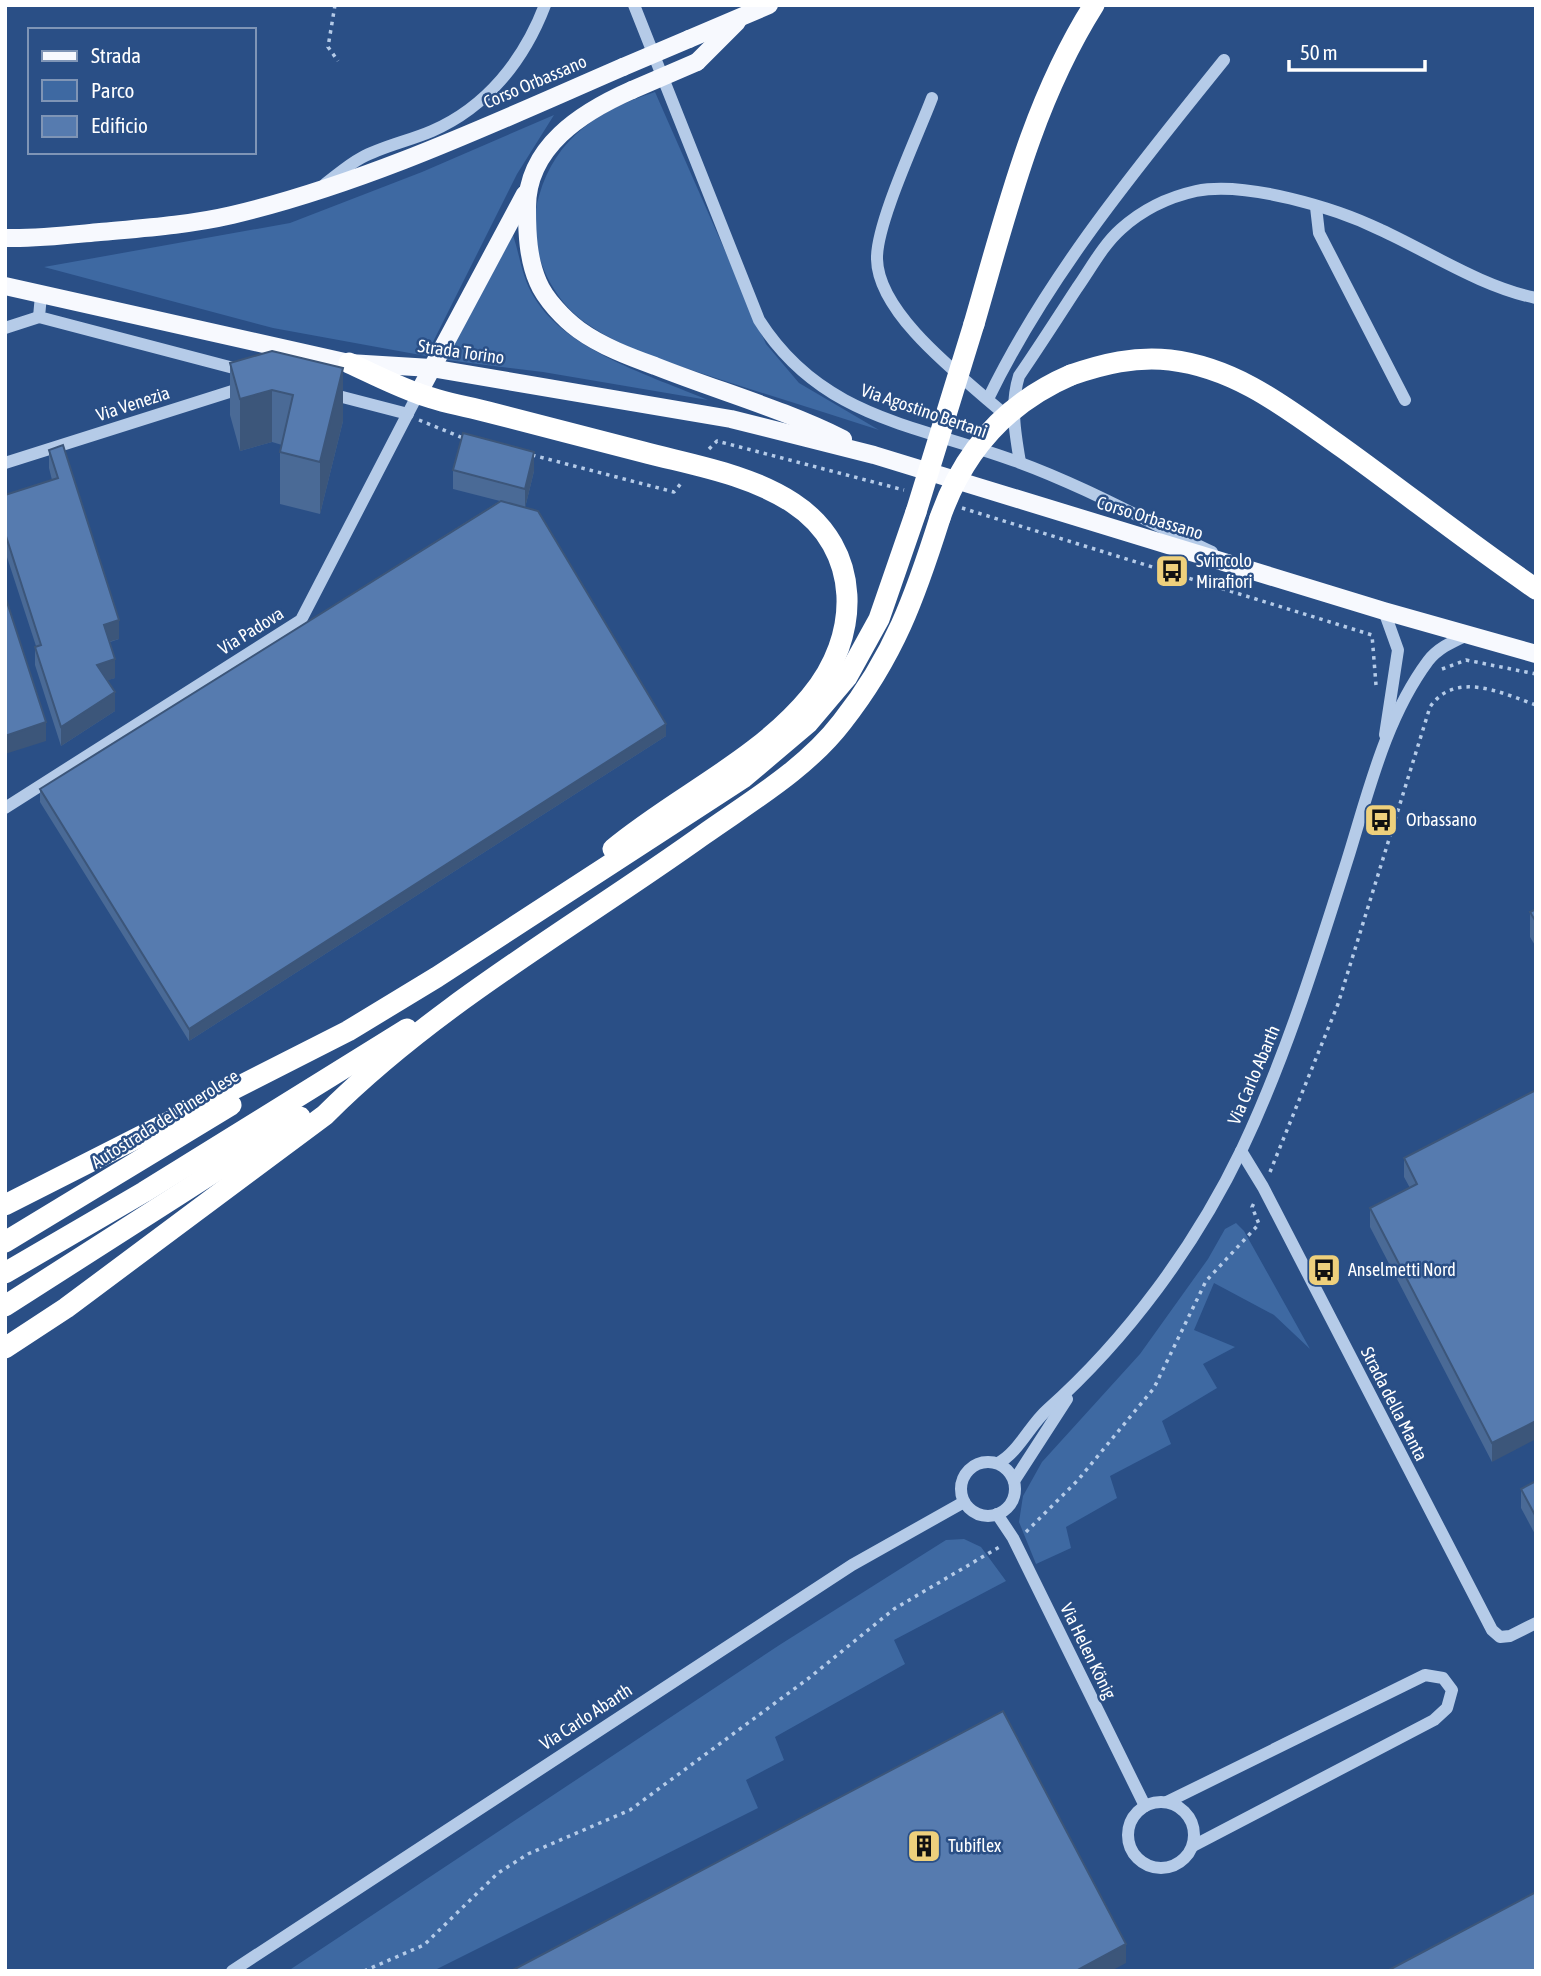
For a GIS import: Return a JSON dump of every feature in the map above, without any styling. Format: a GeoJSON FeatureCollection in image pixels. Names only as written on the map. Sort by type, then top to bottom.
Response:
{"type":"FeatureCollection","features":[{"type":"Feature","properties":{"kind":"highway"},"geometry":{"type":"LineString","coordinates":[[5,1205],[348,1031],[743,778],[808,723],[847,677],[868,640],[896,576],[915,503],[974,324],[1029,138],[1050,83],[1094,5]]}},
{"type":"Feature","properties":{"kind":"highway"},"geometry":{"type":"LineString","coordinates":[[5,1348],[66,1308],[325,1115],[351,1089],[455,1004],[681,851],[818,749],[862,696],[892,649],[947,512],[951,487],[982,439],[1026,399],[1071,375],[1104,364],[1161,359],[1212,369],[1246,382],[1536,589]]}},
{"type":"Feature","properties":{"kind":"highway"},"geometry":{"type":"LineString","coordinates":[[349,363],[418,394],[712,470],[780,495],[805,512],[825,534],[838,557],[846,587],[848,616],[842,643],[831,669],[799,710],[751,752],[642,825],[533,915]]}},
{"type":"Feature","properties":{"kind":"highway"},"geometry":{"type":"LineString","coordinates":[[5,1273],[144,1192],[400,1033],[455,1004]]}},
{"type":"Feature","properties":{"kind":"highway","name":"Autostrada del Pinerolese"},"geometry":{"type":"LineString","coordinates":[[5,1242],[180,1137],[348,1031]]}},
{"type":"Feature","properties":{"kind":"highway"},"geometry":{"type":"LineString","coordinates":[[5,1306],[313,1108],[351,1089]]}},
{"type":"Feature","properties":{"kind":"main road","name":"Corso Orbassano"},"geometry":{"type":"LineString","coordinates":[[5,238],[30,239],[148,228],[230,215],[315,191],[454,140],[769,5]]}},
{"type":"Feature","properties":{"kind":"main road"},"geometry":{"type":"LineString","coordinates":[[418,394],[544,156],[568,124],[588,111],[697,62],[742,17]]}},
{"type":"Feature","properties":{"kind":"main road"},"geometry":{"type":"LineString","coordinates":[[526,191],[527,238],[538,283],[557,310],[579,331],[625,355],[807,422],[874,455]]}},
{"type":"Feature","properties":{"kind":"main road","name":"Strada Torino"},"geometry":{"type":"LineString","coordinates":[[5,286],[349,363],[431,368],[667,406],[874,455]]}},
{"type":"Feature","properties":{"kind":"main road","name":"Corso Orbassano"},"geometry":{"type":"LineString","coordinates":[[874,455],[1384,611],[1536,654]]}},
{"type":"Feature","properties":{"kind":"street","name":"Corso Orbassano"},"geometry":{"type":"LineString","coordinates":[[315,191],[361,158],[434,130],[486,95],[520,57],[534,33],[545,5]]}},
{"type":"Feature","properties":{"kind":"street","name":"Via Agostino Bertani"},"geometry":{"type":"LineString","coordinates":[[634,5],[759,320],[777,348],[801,372],[829,393],[870,414],[1020,462],[1256,572]]}},
{"type":"Feature","properties":{"kind":"street"},"geometry":{"type":"LineString","coordinates":[[988,399],[1008,357],[1087,236],[1134,172],[1224,60]]}},
{"type":"Feature","properties":{"kind":"street"},"geometry":{"type":"LineString","coordinates":[[932,98],[880,233],[877,259],[881,282],[891,303],[925,343],[1013,422]]}},
{"type":"Feature","properties":{"kind":"street"},"geometry":{"type":"LineString","coordinates":[[1020,462],[1013,422],[1014,392],[1019,376],[1101,253],[1120,230],[1142,212],[1198,191],[1226,190],[1316,207],[1377,228],[1492,283],[1536,299]]}},
{"type":"Feature","properties":{"kind":"street"},"geometry":{"type":"LineString","coordinates":[[1316,207],[1319,233],[1405,400]]}},
{"type":"Feature","properties":{"kind":"street"},"geometry":{"type":"LineString","coordinates":[[5,328],[39,317],[41,295]]}},
{"type":"Feature","properties":{"kind":"street","name":"Via Venezia"},"geometry":{"type":"LineString","coordinates":[[5,463],[259,379],[39,317]]}},
{"type":"Feature","properties":{"kind":"street"},"geometry":{"type":"LineString","coordinates":[[309,388],[408,414]]}},
{"type":"Feature","properties":{"kind":"street","name":"Via Padova"},"geometry":{"type":"LineString","coordinates":[[5,807],[301,620],[418,394]]}},
{"type":"Feature","properties":{"kind":"street","name":"Via Carlo Abarth"},"geometry":{"type":"LineString","coordinates":[[997,1514],[1004,1510],[1014,1497],[1014,1481],[1079,1382],[1155,1289],[1197,1227],[1241,1151],[1295,1024],[1384,743],[1398,650],[1384,611]]}},
{"type":"Feature","properties":{"kind":"street","name":"Via Carlo Abarth"},"geometry":{"type":"LineString","coordinates":[[1384,743],[1428,661],[1444,646],[1467,635]]}},
{"type":"Feature","properties":{"kind":"street","name":"Strada della Manta"},"geometry":{"type":"LineString","coordinates":[[1241,1151],[1263,1187],[1492,1630],[1500,1637],[1510,1636],[1536,1623]]}},
{"type":"Feature","properties":{"kind":"street","name":"Via Carlo Abarth"},"geometry":{"type":"LineString","coordinates":[[232,1971],[852,1565],[964,1502],[961,1483],[971,1468],[979,1463],[998,1463],[1006,1459],[1035,1421],[1079,1382]]}},
{"type":"Feature","properties":{"kind":"street"},"geometry":{"type":"LineString","coordinates":[[998,1463],[1014,1481]]}},
{"type":"Feature","properties":{"kind":"street"},"geometry":{"type":"LineString","coordinates":[[964,1502],[982,1515],[997,1514]]}},
{"type":"Feature","properties":{"kind":"street","name":"Via Helen König"},"geometry":{"type":"LineString","coordinates":[[997,1514],[1013,1538],[1145,1806]]}},
{"type":"Feature","properties":{"kind":"street"},"geometry":{"type":"LineString","coordinates":[[1167,1802],[1187,1814],[1195,1835],[1193,1846],[1187,1857],[1169,1868],[1148,1866],[1139,1860],[1128,1842],[1131,1821],[1145,1806],[1167,1802],[1425,1675],[1443,1678],[1452,1690],[1447,1708],[1434,1720],[1193,1846]]}},
{"type":"Feature","properties":{"kind":"path"},"geometry":{"type":"LineString","coordinates":[[335,5],[328,47],[338,61]]}},
{"type":"Feature","properties":{"kind":"path"},"geometry":{"type":"LineString","coordinates":[[408,414],[447,433],[474,440]]}},
{"type":"Feature","properties":{"kind":"path"},"geometry":{"type":"LineString","coordinates":[[706,454],[717,441],[915,503]]}},
{"type":"Feature","properties":{"kind":"path"},"geometry":{"type":"LineString","coordinates":[[527,454],[674,492],[689,474]]}},
{"type":"Feature","properties":{"kind":"path"},"geometry":{"type":"LineString","coordinates":[[947,512],[1372,635],[1377,690]]}},
{"type":"Feature","properties":{"kind":"path"},"geometry":{"type":"LineString","coordinates":[[1437,670],[1466,660],[1536,674]]}},
{"type":"Feature","properties":{"kind":"path"},"geometry":{"type":"LineString","coordinates":[[364,1971],[424,1945],[498,1873],[527,1854],[630,1810],[809,1678],[894,1609],[1030,1529],[1078,1480],[1154,1388],[1206,1280],[1259,1224],[1252,1207],[1263,1187],[1338,1004],[1430,707],[1449,689],[1467,685],[1536,705]]}},
{"type":"Feature","properties":{"kind":"path"},"geometry":{"type":"LineString","coordinates":[[1423,704],[1430,707]]}},
{"type":"Feature","properties":{"kind":"green space"},"geometry":{"type":"Polygon","coordinates":[[[655,92],[766,344],[799,383],[879,430],[636,350],[586,323],[572,312],[550,283],[537,249],[535,213],[539,196],[556,157],[568,142],[598,117],[655,92]]]}},
{"type":"Feature","properties":{"kind":"green space"},"geometry":{"type":"Polygon","coordinates":[[[554,115],[517,174],[426,356],[273,328],[44,267],[290,223],[422,172],[554,115]]]}},
{"type":"Feature","properties":{"kind":"green space"},"geometry":{"type":"Polygon","coordinates":[[[513,235],[530,290],[548,316],[567,333],[612,360],[708,400],[543,372],[446,360],[513,235]]]}},
{"type":"Feature","properties":{"kind":"green space"},"geometry":{"type":"Polygon","coordinates":[[[1236,1223],[1244,1231],[1310,1349],[1274,1315],[1214,1283],[1194,1330],[1235,1347],[1203,1364],[1217,1388],[1162,1421],[1171,1444],[1110,1476],[1117,1498],[1066,1527],[1071,1548],[1036,1564],[1019,1522],[1023,1496],[1042,1462],[1140,1354],[1208,1259],[1225,1229],[1236,1223]]]}},
{"type":"Feature","properties":{"kind":"green space"},"geometry":{"type":"Polygon","coordinates":[[[964,1539],[981,1547],[1006,1581],[894,1640],[905,1664],[775,1737],[784,1760],[746,1780],[758,1808],[433,1971],[288,1971],[781,1644],[946,1540],[964,1539]]]}},
{"type":"Feature","properties":{"kind":"building"},"geometry":{"type":"Polygon","coordinates":[[[272,351],[343,368],[320,462],[280,452],[293,395],[272,390],[240,399],[230,363],[272,351]]]}},
{"type":"Feature","properties":{"kind":"building"},"geometry":{"type":"Polygon","coordinates":[[[463,433],[534,452],[525,489],[453,470],[463,433]]]}},
{"type":"Feature","properties":{"kind":"building"},"geometry":{"type":"Polygon","coordinates":[[[63,445],[119,620],[104,625],[115,659],[97,665],[115,692],[61,727],[35,647],[41,645],[5,533],[5,495],[58,478],[49,450],[63,445]]]}},
{"type":"Feature","properties":{"kind":"building"},"geometry":{"type":"Polygon","coordinates":[[[501,501],[538,511],[666,724],[189,1029],[40,789],[501,501]]]}},
{"type":"Feature","properties":{"kind":"building"},"geometry":{"type":"Polygon","coordinates":[[[5,596],[46,722],[5,736],[5,596]]]}},
{"type":"Feature","properties":{"kind":"building"},"geometry":{"type":"Polygon","coordinates":[[[1536,909],[1536,922],[1530,912],[1536,909]]]}},
{"type":"Feature","properties":{"kind":"building"},"geometry":{"type":"Polygon","coordinates":[[[1536,1090],[1536,1421],[1492,1443],[1370,1208],[1417,1184],[1404,1158],[1536,1090]]]}},
{"type":"Feature","properties":{"kind":"building"},"geometry":{"type":"Polygon","coordinates":[[[1536,1481],[1536,1517],[1521,1489],[1536,1481]]]}},
{"type":"Feature","properties":{"kind":"building","name":"Tubiflex"},"geometry":{"type":"Polygon","coordinates":[[[1003,1711],[1126,1944],[1076,1971],[511,1971],[1003,1711]]]}},
{"type":"Feature","properties":{"kind":"building"},"geometry":{"type":"Polygon","coordinates":[[[1536,1892],[1536,1971],[1387,1971],[1536,1892]]]}},
{"type":"Feature","properties":{"kind":"place","name":"Svincolo Mirafiori"},"geometry":{"type":"Point","coordinates":[1172,571]}},
{"type":"Feature","properties":{"kind":"place","name":"Orbassano"},"geometry":{"type":"Point","coordinates":[1381,820]}},
{"type":"Feature","properties":{"kind":"place","name":"Anselmetti Nord"},"geometry":{"type":"Point","coordinates":[1324,1270]}},
{"type":"Feature","properties":{"kind":"place","name":"Tubiflex"},"geometry":{"type":"Point","coordinates":[924,1846]}}]}
